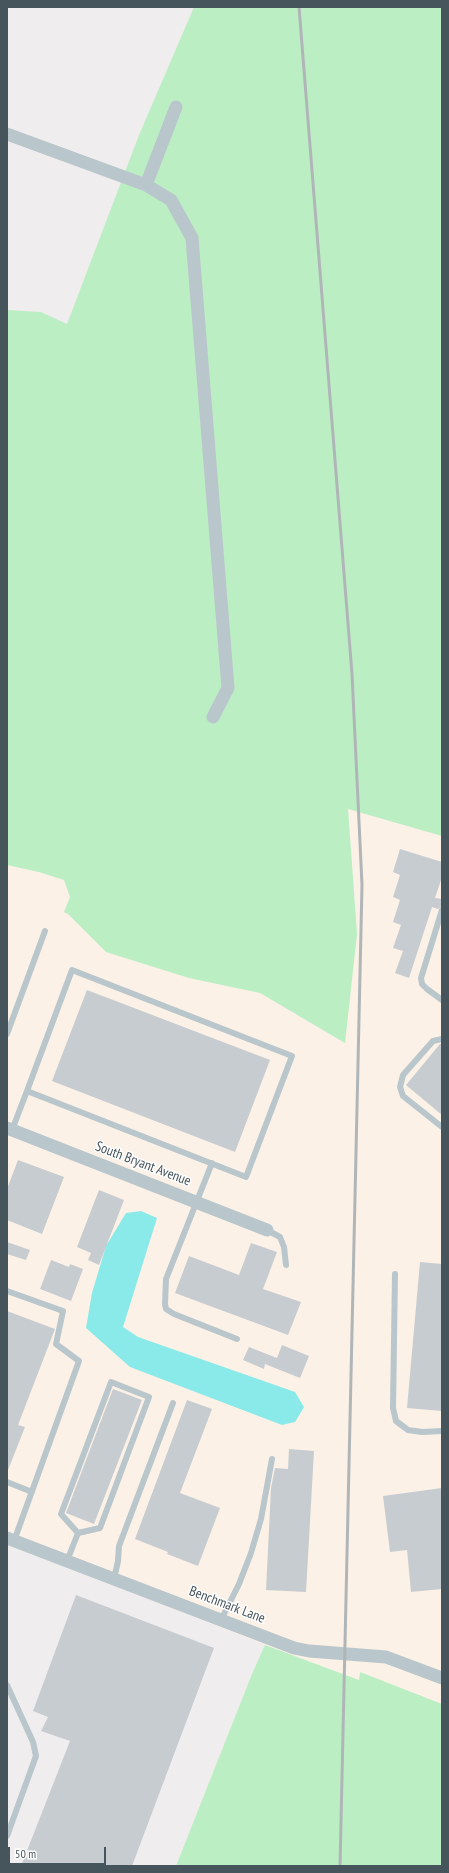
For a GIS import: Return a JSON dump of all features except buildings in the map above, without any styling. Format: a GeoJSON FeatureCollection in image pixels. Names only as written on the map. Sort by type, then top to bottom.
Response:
{"type":"FeatureCollection","features":[{"type":"Feature","properties":{"kind":"street"},"geometry":{"type":"LineString","coordinates":[[146,185],[176,107]]}},
{"type":"Feature","properties":{"kind":"street"},"geometry":{"type":"LineString","coordinates":[[7,134],[146,185],[171,200],[192,238],[228,688],[213,717]]}},
{"type":"Feature","properties":{"kind":"street","name":"South Bryant Avenue"},"geometry":{"type":"LineString","coordinates":[[10,1129],[267,1230]]}},
{"type":"Feature","properties":{"kind":"street","name":"Benchmark Lane"},"geometry":{"type":"LineString","coordinates":[[11,1539],[294,1648],[309,1651],[386,1658],[442,1678]]}},
{"type":"Feature","properties":{"kind":"lane"},"geometry":{"type":"LineString","coordinates":[[442,910],[421,978],[422,984],[442,1000]]}},
{"type":"Feature","properties":{"kind":"lane"},"geometry":{"type":"LineString","coordinates":[[7,1034],[45,931]]}},
{"type":"Feature","properties":{"kind":"lane"},"geometry":{"type":"LineString","coordinates":[[10,1129],[27,1090],[72,970],[292,1056],[246,1177],[27,1090]]}},
{"type":"Feature","properties":{"kind":"lane"},"geometry":{"type":"LineString","coordinates":[[442,1039],[433,1041],[403,1074],[400,1087],[403,1096],[442,1127]]}},
{"type":"Feature","properties":{"kind":"lane"},"geometry":{"type":"LineString","coordinates":[[212,1163],[198,1203],[166,1279],[165,1304],[166,1309],[174,1314],[237,1339]]}},
{"type":"Feature","properties":{"kind":"lane"},"geometry":{"type":"LineString","coordinates":[[267,1230],[280,1237],[284,1247],[286,1265]]}},
{"type":"Feature","properties":{"kind":"lane"},"geometry":{"type":"LineString","coordinates":[[395,1274],[393,1408],[396,1421],[408,1430],[422,1432],[442,1431]]}},
{"type":"Feature","properties":{"kind":"lane"},"geometry":{"type":"LineString","coordinates":[[7,1291],[63,1311],[56,1344],[79,1361],[32,1492],[11,1539]]}},
{"type":"Feature","properties":{"kind":"lane"},"geometry":{"type":"LineString","coordinates":[[111,1382],[149,1397],[100,1528],[78,1533],[60,1514],[111,1382]]}},
{"type":"Feature","properties":{"kind":"lane"},"geometry":{"type":"LineString","coordinates":[[114,1579],[118,1561],[119,1546],[173,1403]]}},
{"type":"Feature","properties":{"kind":"lane"},"geometry":{"type":"LineString","coordinates":[[221,1620],[239,1584],[251,1553],[261,1519],[272,1459]]}},
{"type":"Feature","properties":{"kind":"lane"},"geometry":{"type":"LineString","coordinates":[[7,1482],[32,1492]]}},
{"type":"Feature","properties":{"kind":"lane"},"geometry":{"type":"LineString","coordinates":[[67,1561],[78,1533]]}},
{"type":"Feature","properties":{"kind":"lane"},"geometry":{"type":"LineString","coordinates":[[7,1685],[34,1742],[36,1756],[7,1836]]}},
{"type":"Feature","properties":{"kind":"shaded area"},"geometry":{"type":"Polygon","coordinates":[[[348,809],[442,836],[442,1712],[265,1645],[7,1541],[7,865],[39,872],[64,880],[70,897],[64,912],[68,914],[106,952],[189,978],[260,993],[344,1043],[357,934],[348,809]],[[157,1218],[106,1246],[92,1293],[86,1328],[138,1337],[123,1327],[157,1218]]]}},
{"type":"Feature","properties":{"kind":"green space"},"geometry":{"type":"Polygon","coordinates":[[[194,7],[442,7],[442,836],[348,809],[357,934],[345,1043],[260,993],[189,978],[106,952],[68,914],[64,912],[70,897],[64,880],[39,872],[7,865],[7,310],[41,312],[67,324],[139,135],[194,7]]]}},
{"type":"Feature","properties":{"kind":"green space"},"geometry":{"type":"Polygon","coordinates":[[[265,1645],[359,1680],[360,1672],[442,1704],[442,1866],[176,1866],[252,1674],[265,1645]]]}},
{"type":"Feature","properties":{"kind":"water"},"geometry":{"type":"Polygon","coordinates":[[[141,1211],[157,1218],[123,1327],[138,1337],[295,1392],[304,1407],[295,1422],[282,1425],[130,1367],[86,1328],[92,1293],[106,1246],[126,1213],[141,1211]]]}},
{"type":"Feature","properties":{"kind":"railway"},"geometry":{"type":"LineString","coordinates":[[299,7],[352,674],[362,885],[340,1866]]}}]}
